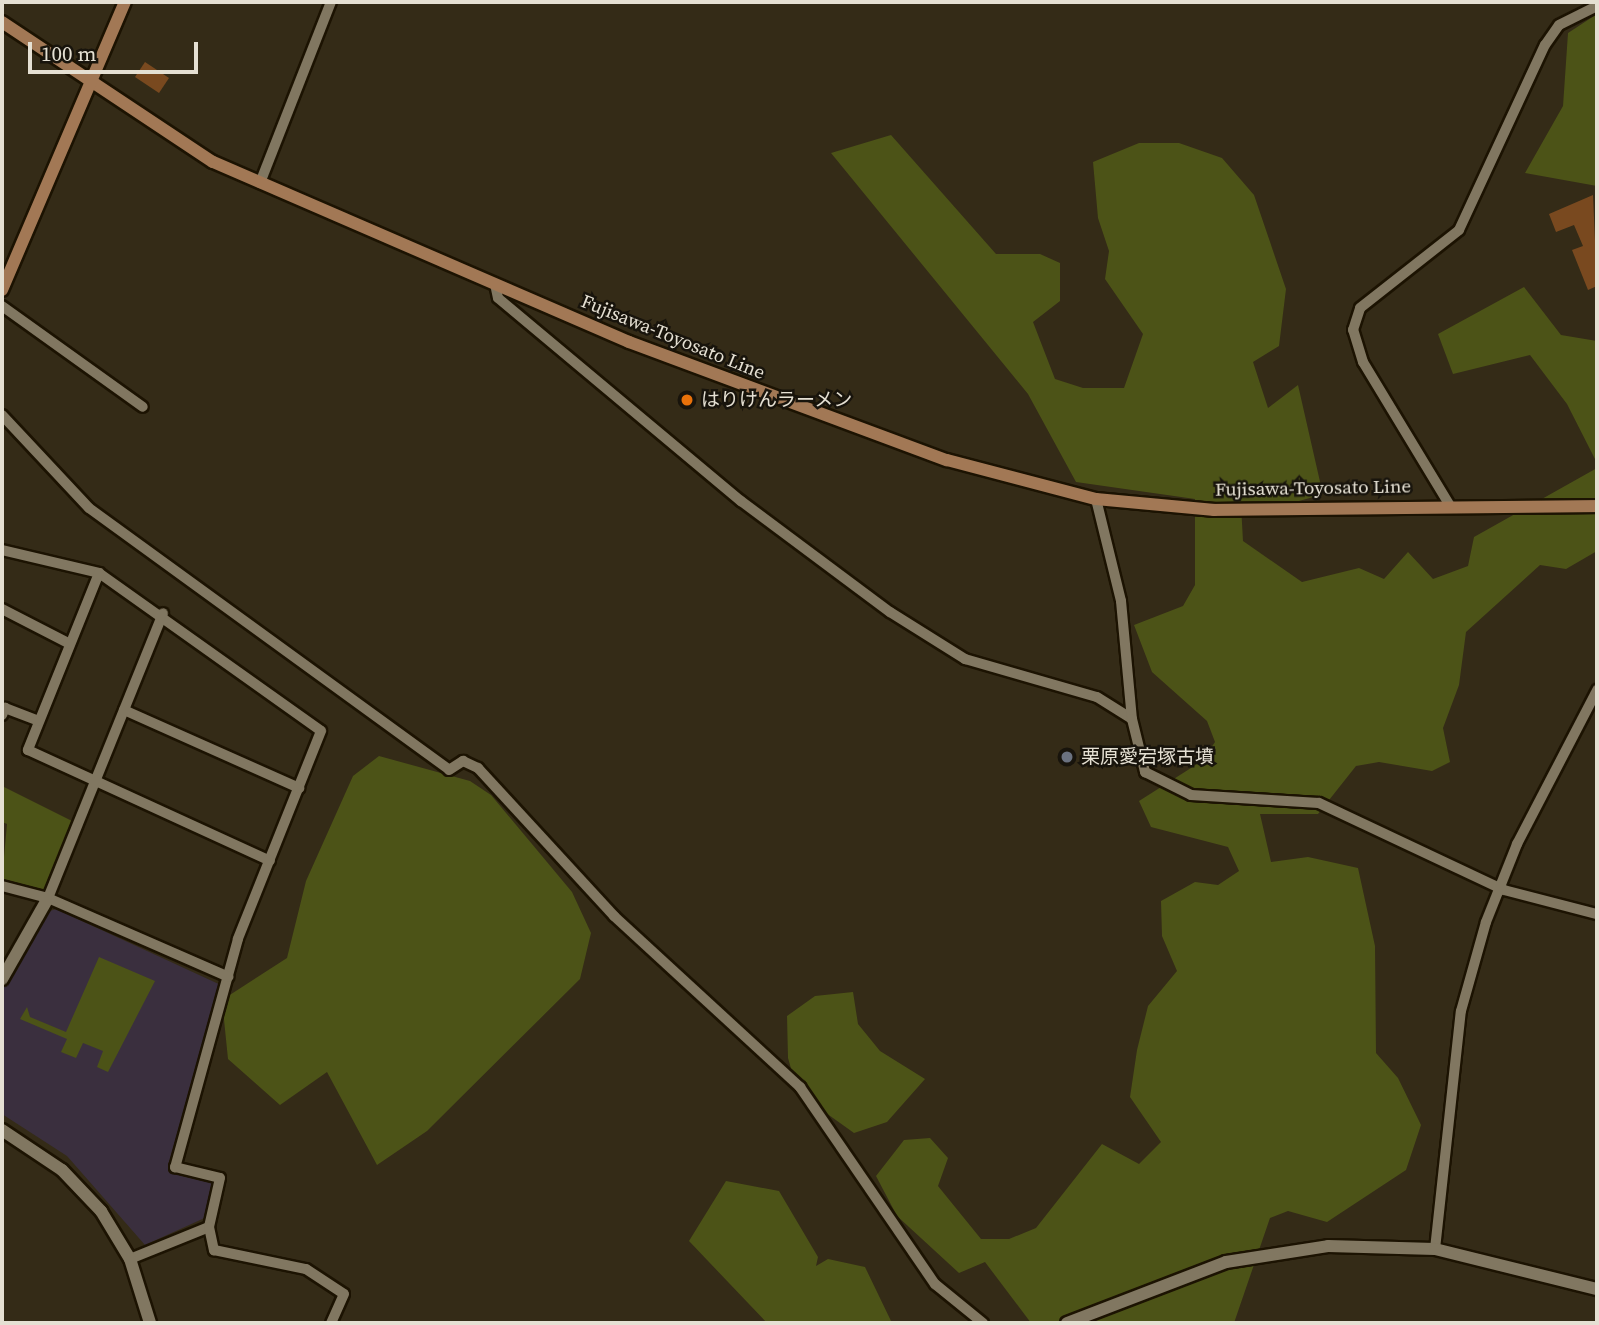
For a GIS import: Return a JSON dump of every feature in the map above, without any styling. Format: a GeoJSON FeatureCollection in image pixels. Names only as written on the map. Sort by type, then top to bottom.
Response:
{"type":"FeatureCollection","features":[{"type":"Feature","properties":{"kind":"main road"},"geometry":{"type":"LineString","coordinates":[[2,290],[125,2]]}},
{"type":"Feature","properties":{"kind":"main road","name":"Fujisawa-Toyosato Line"},"geometry":{"type":"LineString","coordinates":[[2,22],[213,162],[641,347],[947,460],[1096,499],[1214,510],[1449,504],[1597,506]]}},
{"type":"Feature","properties":{"kind":"street"},"geometry":{"type":"LineString","coordinates":[[260,183],[331,2]]}},
{"type":"Feature","properties":{"kind":"street"},"geometry":{"type":"LineString","coordinates":[[1449,504],[1363,362],[1353,330],[1360,308],[1460,230],[1545,45],[1559,25],[1597,5]]}},
{"type":"Feature","properties":{"kind":"street"},"geometry":{"type":"LineString","coordinates":[[495,284],[498,299],[720,484],[890,612],[965,659],[1097,697],[1132,719]]}},
{"type":"Feature","properties":{"kind":"street"},"geometry":{"type":"LineString","coordinates":[[2,306],[143,407]]}},
{"type":"Feature","properties":{"kind":"street"},"geometry":{"type":"LineString","coordinates":[[2,415],[89,508],[449,770],[463,761],[478,768],[614,916],[800,1087],[935,1284],[983,1323]]}},
{"type":"Feature","properties":{"kind":"street"},"geometry":{"type":"LineString","coordinates":[[1096,499],[1121,601],[1132,719],[1145,772],[1191,795],[1320,803],[1504,890],[1597,914]]}},
{"type":"Feature","properties":{"kind":"street"},"geometry":{"type":"LineString","coordinates":[[2,550],[99,573],[163,613],[321,731],[270,861],[229,977],[175,1167],[219,1178],[209,1227],[214,1250],[306,1269],[344,1294],[331,1323]]}},
{"type":"Feature","properties":{"kind":"street"},"geometry":{"type":"LineString","coordinates":[[99,573],[28,750],[94,784],[270,861]]}},
{"type":"Feature","properties":{"kind":"street"},"geometry":{"type":"LineString","coordinates":[[2,609],[70,644]]}},
{"type":"Feature","properties":{"kind":"street"},"geometry":{"type":"LineString","coordinates":[[4,970],[48,898],[163,613]]}},
{"type":"Feature","properties":{"kind":"street"},"geometry":{"type":"LineString","coordinates":[[1436,1250],[1461,1011],[1486,922],[1504,890],[1517,844],[1597,690]]}},
{"type":"Feature","properties":{"kind":"street"},"geometry":{"type":"LineString","coordinates":[[2,715],[5,708],[40,721]]}},
{"type":"Feature","properties":{"kind":"street"},"geometry":{"type":"LineString","coordinates":[[124,710],[299,788]]}},
{"type":"Feature","properties":{"kind":"street"},"geometry":{"type":"LineString","coordinates":[[2,886],[48,898],[229,977]]}},
{"type":"Feature","properties":{"kind":"street"},"geometry":{"type":"LineString","coordinates":[[2,1130],[83,1189],[130,1259],[150,1323]]}},
{"type":"Feature","properties":{"kind":"street"},"geometry":{"type":"LineString","coordinates":[[130,1259],[209,1227]]}},
{"type":"Feature","properties":{"kind":"street"},"geometry":{"type":"LineString","coordinates":[[1067,1323],[1256,1254],[1369,1244],[1436,1250],[1597,1289]]}},
{"type":"Feature","properties":{"kind":"shaded area"},"geometry":{"type":"Polygon","coordinates":[[[56,909],[223,986],[171,1169],[212,1180],[209,1216],[145,1245],[67,1156],[2,1114],[2,989],[47,912],[56,909]]]}},
{"type":"Feature","properties":{"kind":"green space"},"geometry":{"type":"Polygon","coordinates":[[[1597,14],[1597,186],[1525,173],[1563,106],[1568,33],[1597,14]]]}},
{"type":"Feature","properties":{"kind":"green space"},"geometry":{"type":"Polygon","coordinates":[[[891,135],[996,254],[1040,254],[1060,263],[1060,301],[1033,322],[1055,379],[1083,388],[1124,388],[1143,334],[1105,279],[1109,251],[1098,218],[1093,162],[1139,143],[1179,143],[1222,158],[1254,195],[1286,289],[1279,346],[1253,362],[1268,408],[1298,385],[1321,486],[1317,496],[1299,501],[1241,505],[1243,541],[1302,582],[1359,568],[1384,579],[1408,552],[1433,579],[1468,566],[1474,537],[1597,468],[1597,551],[1566,569],[1540,565],[1466,632],[1459,685],[1443,728],[1450,762],[1432,771],[1379,762],[1356,766],[1318,814],[1260,814],[1271,862],[1308,857],[1358,868],[1375,946],[1376,1053],[1398,1078],[1421,1125],[1406,1170],[1327,1222],[1288,1211],[1270,1218],[1234,1323],[1031,1323],[985,1262],[959,1273],[897,1216],[876,1176],[904,1140],[930,1138],[948,1158],[938,1186],[981,1239],[1009,1239],[1036,1228],[1102,1144],[1139,1164],[1161,1142],[1130,1097],[1137,1050],[1148,1006],[1177,971],[1162,936],[1161,901],[1195,882],[1218,885],[1239,871],[1228,847],[1151,827],[1139,801],[1202,761],[1215,742],[1207,721],[1152,672],[1134,625],[1183,606],[1195,585],[1195,499],[1076,482],[1028,394],[831,153],[891,135]]]}},
{"type":"Feature","properties":{"kind":"green space"},"geometry":{"type":"Polygon","coordinates":[[[1524,287],[1561,335],[1597,341],[1597,463],[1567,404],[1530,355],[1453,374],[1438,334],[1524,287]]]}},
{"type":"Feature","properties":{"kind":"green space"},"geometry":{"type":"Polygon","coordinates":[[[379,756],[470,781],[491,795],[572,892],[591,933],[580,979],[427,1131],[377,1165],[327,1072],[280,1105],[228,1059],[222,1000],[287,958],[306,881],[353,776],[379,756]]]}},
{"type":"Feature","properties":{"kind":"green space"},"geometry":{"type":"Polygon","coordinates":[[[2,786],[72,821],[44,891],[2,879],[7,824],[2,822],[2,786]]]}},
{"type":"Feature","properties":{"kind":"green space"},"geometry":{"type":"Polygon","coordinates":[[[99,957],[155,981],[108,1072],[97,1067],[103,1051],[83,1043],[76,1058],[61,1052],[67,1039],[20,1019],[27,1007],[30,1017],[66,1032],[99,957]]]}},
{"type":"Feature","properties":{"kind":"green space"},"geometry":{"type":"Polygon","coordinates":[[[853,992],[858,1024],[880,1051],[925,1079],[887,1122],[854,1133],[798,1093],[788,1058],[787,1016],[815,996],[853,992]]]}},
{"type":"Feature","properties":{"kind":"green space"},"geometry":{"type":"Polygon","coordinates":[[[726,1181],[779,1191],[818,1257],[816,1266],[828,1259],[865,1267],[892,1323],[767,1323],[689,1241],[726,1181]]]}},
{"type":"Feature","properties":{"kind":"building"},"geometry":{"type":"Polygon","coordinates":[[[145,62],[169,78],[159,93],[135,77],[145,62]]]}},
{"type":"Feature","properties":{"kind":"building"},"geometry":{"type":"Polygon","coordinates":[[[1593,195],[1597,286],[1588,290],[1572,250],[1583,246],[1574,225],[1556,232],[1549,214],[1593,195]]]}},
{"type":"Feature","properties":{"kind":"place","name":"はりけんラーメン"},"geometry":{"type":"Point","coordinates":[687,400]}},
{"type":"Feature","properties":{"kind":"place","name":"栗原愛宕塚古墳"},"geometry":{"type":"Point","coordinates":[1067,757]}}]}
